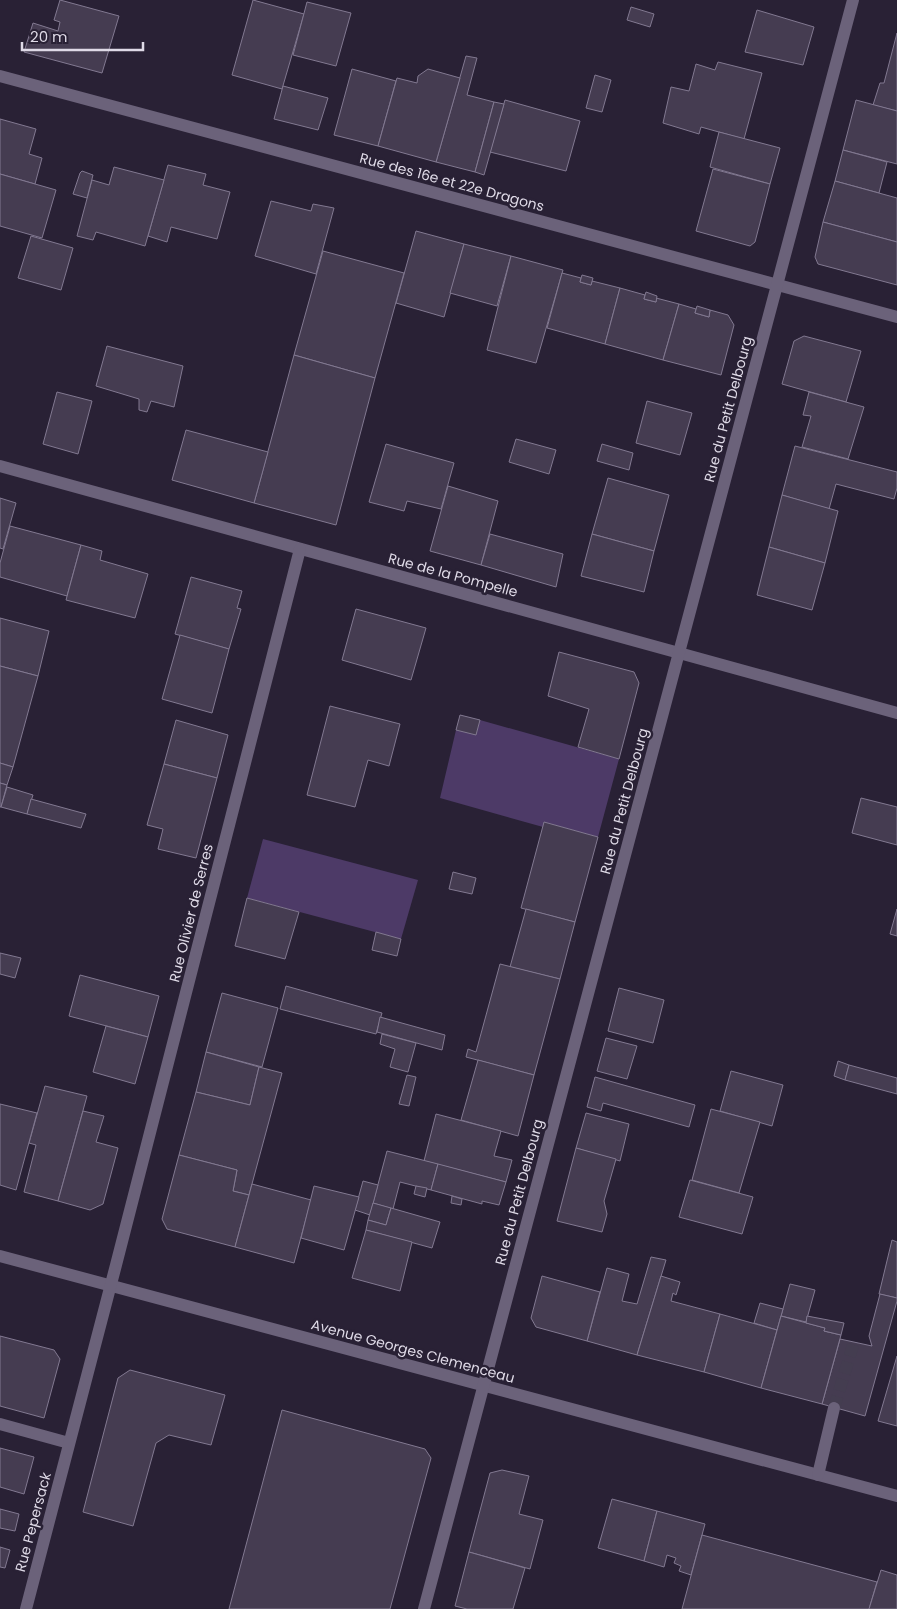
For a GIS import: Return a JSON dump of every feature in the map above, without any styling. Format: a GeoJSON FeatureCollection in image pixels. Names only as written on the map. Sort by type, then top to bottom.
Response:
{"type":"FeatureCollection","features":[{"type":"Feature","properties":{"kind":"street","name":"Rue du Petit Delbourg"},"geometry":{"type":"LineString","coordinates":[[424,1609],[853,0]]}},
{"type":"Feature","properties":{"kind":"street","name":"Rue des 16e et 22e Dragons"},"geometry":{"type":"LineString","coordinates":[[0,76],[897,317]]}},
{"type":"Feature","properties":{"kind":"street","name":"Rue de la Pompelle"},"geometry":{"type":"LineString","coordinates":[[0,466],[897,713]]}},
{"type":"Feature","properties":{"kind":"street","name":"Rue Olivier de Serres"},"geometry":{"type":"LineString","coordinates":[[111,1286],[300,549]]}},
{"type":"Feature","properties":{"kind":"street","name":"Avenue Georges Clemenceau"},"geometry":{"type":"LineString","coordinates":[[0,1256],[897,1496]]}},
{"type":"Feature","properties":{"kind":"street","name":"Rue Pepersack"},"geometry":{"type":"LineString","coordinates":[[26,1609],[111,1286]]}},
{"type":"Feature","properties":{"kind":"street"},"geometry":{"type":"LineString","coordinates":[[818,1475],[834,1408]]}},
{"type":"Feature","properties":{"kind":"street"},"geometry":{"type":"LineString","coordinates":[[0,1424],[70,1443]]}},
{"type":"Feature","properties":{"kind":"shaded area"},"geometry":{"type":"Polygon","coordinates":[[[480,720],[619,759],[598,837],[544,822],[543,827],[440,798],[456,730],[476,735],[480,720]]]}},
{"type":"Feature","properties":{"kind":"shaded area"},"geometry":{"type":"Polygon","coordinates":[[[263,839],[418,880],[401,939],[247,898],[263,839]]]}},
{"type":"Feature","properties":{"kind":"building"},"geometry":{"type":"Polygon","coordinates":[[[60,0],[119,16],[102,73],[24,52],[33,23],[58,31],[60,22],[54,20],[60,0]]]}},
{"type":"Feature","properties":{"kind":"building"},"geometry":{"type":"Polygon","coordinates":[[[253,0],[304,14],[282,89],[232,75],[253,0]]]}},
{"type":"Feature","properties":{"kind":"building"},"geometry":{"type":"Polygon","coordinates":[[[307,2],[351,13],[336,66],[293,55],[307,2]]]}},
{"type":"Feature","properties":{"kind":"building"},"geometry":{"type":"Polygon","coordinates":[[[631,7],[654,14],[650,27],[627,20],[631,7]]]}},
{"type":"Feature","properties":{"kind":"building"},"geometry":{"type":"Polygon","coordinates":[[[757,10],[814,27],[803,65],[745,52],[757,10]]]}},
{"type":"Feature","properties":{"kind":"building"},"geometry":{"type":"Polygon","coordinates":[[[897,33],[897,111],[873,105],[880,83],[884,83],[897,33]]]}},
{"type":"Feature","properties":{"kind":"building"},"geometry":{"type":"Polygon","coordinates":[[[466,56],[477,58],[467,95],[494,102],[475,172],[436,162],[466,56]]]}},
{"type":"Feature","properties":{"kind":"building"},"geometry":{"type":"Polygon","coordinates":[[[718,62],[762,73],[744,139],[701,127],[699,134],[663,123],[671,87],[689,91],[696,64],[715,70],[718,62]]]}},
{"type":"Feature","properties":{"kind":"building"},"geometry":{"type":"Polygon","coordinates":[[[352,69],[396,81],[378,146],[334,135],[352,69]]]}},
{"type":"Feature","properties":{"kind":"building"},"geometry":{"type":"Polygon","coordinates":[[[428,69],[460,78],[436,162],[378,146],[397,78],[417,83],[418,76],[428,69]]]}},
{"type":"Feature","properties":{"kind":"building"},"geometry":{"type":"Polygon","coordinates":[[[595,75],[611,80],[602,112],[586,108],[595,75]]]}},
{"type":"Feature","properties":{"kind":"building"},"geometry":{"type":"Polygon","coordinates":[[[283,86],[328,98],[318,130],[274,119],[283,86]]]}},
{"type":"Feature","properties":{"kind":"building"},"geometry":{"type":"Polygon","coordinates":[[[505,100],[580,121],[566,171],[490,152],[505,100]]]}},
{"type":"Feature","properties":{"kind":"building"},"geometry":{"type":"Polygon","coordinates":[[[856,100],[897,111],[897,164],[843,150],[856,100]]]}},
{"type":"Feature","properties":{"kind":"building"},"geometry":{"type":"Polygon","coordinates":[[[494,102],[504,104],[484,175],[475,172],[494,102]]]}},
{"type":"Feature","properties":{"kind":"building"},"geometry":{"type":"Polygon","coordinates":[[[0,119],[36,129],[29,154],[42,158],[35,184],[0,174],[0,119]]]}},
{"type":"Feature","properties":{"kind":"building"},"geometry":{"type":"Polygon","coordinates":[[[719,132],[780,148],[770,184],[710,167],[719,132]]]}},
{"type":"Feature","properties":{"kind":"building"},"geometry":{"type":"Polygon","coordinates":[[[843,150],[887,162],[879,193],[835,181],[843,150]]]}},
{"type":"Feature","properties":{"kind":"building"},"geometry":{"type":"Polygon","coordinates":[[[168,165],[206,174],[203,185],[230,192],[217,239],[171,227],[167,242],[148,236],[168,165]]]}},
{"type":"Feature","properties":{"kind":"building"},"geometry":{"type":"Polygon","coordinates":[[[114,167],[164,180],[145,246],[96,232],[93,240],[77,236],[92,180],[109,185],[114,167]]]}},
{"type":"Feature","properties":{"kind":"building"},"geometry":{"type":"Polygon","coordinates":[[[713,169],[770,184],[755,242],[750,246],[696,231],[713,169]]]}},
{"type":"Feature","properties":{"kind":"building"},"geometry":{"type":"Polygon","coordinates":[[[82,171],[93,175],[87,198],[73,194],[82,171]]]}},
{"type":"Feature","properties":{"kind":"building"},"geometry":{"type":"Polygon","coordinates":[[[0,174],[56,190],[42,238],[0,226],[0,174]]]}},
{"type":"Feature","properties":{"kind":"building"},"geometry":{"type":"Polygon","coordinates":[[[835,181],[897,198],[897,242],[823,222],[835,181]]]}},
{"type":"Feature","properties":{"kind":"building"},"geometry":{"type":"Polygon","coordinates":[[[271,201],[311,211],[313,204],[334,208],[316,274],[255,256],[271,201]]]}},
{"type":"Feature","properties":{"kind":"building"},"geometry":{"type":"Polygon","coordinates":[[[823,222],[897,242],[897,285],[818,264],[815,257],[823,222]]]}},
{"type":"Feature","properties":{"kind":"building"},"geometry":{"type":"Polygon","coordinates":[[[416,231],[464,244],[444,317],[396,303],[416,231]]]}},
{"type":"Feature","properties":{"kind":"building"},"geometry":{"type":"Polygon","coordinates":[[[31,236],[73,248],[61,290],[18,278],[31,236]]]}},
{"type":"Feature","properties":{"kind":"building"},"geometry":{"type":"Polygon","coordinates":[[[464,244],[511,256],[497,306],[450,293],[464,244]]]}},
{"type":"Feature","properties":{"kind":"building"},"geometry":{"type":"Polygon","coordinates":[[[323,251],[404,273],[375,378],[294,355],[323,251]]]}},
{"type":"Feature","properties":{"kind":"building"},"geometry":{"type":"Polygon","coordinates":[[[511,256],[563,270],[536,363],[487,350],[511,256]]]}},
{"type":"Feature","properties":{"kind":"building"},"geometry":{"type":"Polygon","coordinates":[[[562,273],[581,278],[580,282],[591,285],[592,281],[620,288],[605,344],[547,328],[562,273]]]}},
{"type":"Feature","properties":{"kind":"building"},"geometry":{"type":"Polygon","coordinates":[[[582,275],[593,278],[591,285],[580,282],[582,275]]]}},
{"type":"Feature","properties":{"kind":"building"},"geometry":{"type":"Polygon","coordinates":[[[620,288],[645,295],[644,299],[656,302],[656,298],[679,304],[663,360],[605,344],[620,288]]]}},
{"type":"Feature","properties":{"kind":"building"},"geometry":{"type":"Polygon","coordinates":[[[646,292],[657,296],[656,302],[644,299],[646,292]]]}},
{"type":"Feature","properties":{"kind":"building"},"geometry":{"type":"Polygon","coordinates":[[[679,304],[696,309],[695,313],[709,317],[710,310],[728,315],[734,325],[721,375],[663,360],[679,304]]]}},
{"type":"Feature","properties":{"kind":"building"},"geometry":{"type":"Polygon","coordinates":[[[697,306],[710,310],[709,317],[695,313],[697,306]]]}},
{"type":"Feature","properties":{"kind":"building"},"geometry":{"type":"Polygon","coordinates":[[[804,336],[861,351],[846,402],[782,384],[794,341],[804,336]]]}},
{"type":"Feature","properties":{"kind":"building"},"geometry":{"type":"Polygon","coordinates":[[[107,346],[183,366],[174,407],[151,401],[147,412],[139,410],[139,399],[96,386],[107,346]]]}},
{"type":"Feature","properties":{"kind":"building"},"geometry":{"type":"Polygon","coordinates":[[[294,355],[375,378],[336,525],[254,503],[294,355]]]}},
{"type":"Feature","properties":{"kind":"building"},"geometry":{"type":"Polygon","coordinates":[[[57,392],[92,401],[78,454],[43,444],[57,392]]]}},
{"type":"Feature","properties":{"kind":"building"},"geometry":{"type":"Polygon","coordinates":[[[809,392],[864,407],[848,459],[802,447],[811,416],[803,415],[809,392]]]}},
{"type":"Feature","properties":{"kind":"building"},"geometry":{"type":"Polygon","coordinates":[[[647,401],[692,413],[680,455],[636,443],[647,401]]]}},
{"type":"Feature","properties":{"kind":"building"},"geometry":{"type":"Polygon","coordinates":[[[186,430],[268,452],[254,503],[172,480],[186,430]]]}},
{"type":"Feature","properties":{"kind":"building"},"geometry":{"type":"Polygon","coordinates":[[[516,439],[556,450],[549,474],[509,462],[516,439]]]}},
{"type":"Feature","properties":{"kind":"building"},"geometry":{"type":"Polygon","coordinates":[[[386,444],[454,463],[441,509],[407,501],[404,511],[369,502],[386,444]]]}},
{"type":"Feature","properties":{"kind":"building"},"geometry":{"type":"Polygon","coordinates":[[[602,444],[633,453],[629,470],[597,461],[602,444]]]}},
{"type":"Feature","properties":{"kind":"building"},"geometry":{"type":"Polygon","coordinates":[[[795,446],[897,472],[897,488],[894,499],[836,484],[829,509],[782,495],[795,446]]]}},
{"type":"Feature","properties":{"kind":"building"},"geometry":{"type":"Polygon","coordinates":[[[608,478],[669,495],[654,551],[592,534],[608,478]]]}},
{"type":"Feature","properties":{"kind":"building"},"geometry":{"type":"Polygon","coordinates":[[[448,486],[498,501],[481,565],[430,551],[448,486]]]}},
{"type":"Feature","properties":{"kind":"building"},"geometry":{"type":"Polygon","coordinates":[[[782,495],[838,511],[825,563],[769,547],[782,495]]]}},
{"type":"Feature","properties":{"kind":"building"},"geometry":{"type":"Polygon","coordinates":[[[0,498],[16,503],[3,549],[0,548],[0,498]]]}},
{"type":"Feature","properties":{"kind":"building"},"geometry":{"type":"Polygon","coordinates":[[[10,526],[81,545],[67,596],[0,577],[0,563],[10,526]]]}},
{"type":"Feature","properties":{"kind":"building"},"geometry":{"type":"Polygon","coordinates":[[[490,534],[563,554],[556,587],[481,565],[490,534]]]}},
{"type":"Feature","properties":{"kind":"building"},"geometry":{"type":"Polygon","coordinates":[[[592,534],[654,551],[644,592],[581,576],[592,534]]]}},
{"type":"Feature","properties":{"kind":"building"},"geometry":{"type":"Polygon","coordinates":[[[81,545],[102,551],[100,560],[148,574],[135,618],[66,600],[81,545]]]}},
{"type":"Feature","properties":{"kind":"building"},"geometry":{"type":"Polygon","coordinates":[[[769,547],[825,563],[812,610],[757,595],[769,547]]]}},
{"type":"Feature","properties":{"kind":"building"},"geometry":{"type":"Polygon","coordinates":[[[191,577],[242,591],[237,608],[241,609],[229,649],[175,634],[191,577]]]}},
{"type":"Feature","properties":{"kind":"building"},"geometry":{"type":"Polygon","coordinates":[[[356,609],[426,628],[411,680],[342,660],[356,609]]]}},
{"type":"Feature","properties":{"kind":"building"},"geometry":{"type":"Polygon","coordinates":[[[0,618],[49,631],[38,676],[0,666],[0,618]]]}},
{"type":"Feature","properties":{"kind":"building"},"geometry":{"type":"Polygon","coordinates":[[[180,635],[229,649],[212,713],[162,699],[180,635]]]}},
{"type":"Feature","properties":{"kind":"building"},"geometry":{"type":"Polygon","coordinates":[[[559,652],[634,672],[639,683],[619,759],[578,747],[589,709],[548,696],[559,652]]]}},
{"type":"Feature","properties":{"kind":"building"},"geometry":{"type":"Polygon","coordinates":[[[0,666],[38,676],[13,767],[0,763],[0,666]]]}},
{"type":"Feature","properties":{"kind":"building"},"geometry":{"type":"Polygon","coordinates":[[[330,706],[400,724],[389,766],[368,760],[355,807],[307,795],[330,706]]]}},
{"type":"Feature","properties":{"kind":"building"},"geometry":{"type":"Polygon","coordinates":[[[460,715],[480,720],[476,735],[456,730],[460,715]]]}},
{"type":"Feature","properties":{"kind":"building"},"geometry":{"type":"Polygon","coordinates":[[[176,720],[228,735],[217,778],[164,764],[176,720]]]}},
{"type":"Feature","properties":{"kind":"building"},"geometry":{"type":"Polygon","coordinates":[[[0,763],[13,767],[7,785],[0,783],[0,763]]]}},
{"type":"Feature","properties":{"kind":"building"},"geometry":{"type":"Polygon","coordinates":[[[164,764],[217,778],[196,858],[158,849],[163,829],[147,825],[164,764]]]}},
{"type":"Feature","properties":{"kind":"building"},"geometry":{"type":"Polygon","coordinates":[[[0,783],[7,785],[1,807],[0,807],[0,783]]]}},
{"type":"Feature","properties":{"kind":"building"},"geometry":{"type":"Polygon","coordinates":[[[7,787],[33,795],[27,814],[1,807],[7,787]]]}},
{"type":"Feature","properties":{"kind":"building"},"geometry":{"type":"Polygon","coordinates":[[[861,798],[897,807],[897,845],[852,833],[861,798]]]}},
{"type":"Feature","properties":{"kind":"building"},"geometry":{"type":"Polygon","coordinates":[[[31,799],[86,814],[81,828],[27,814],[31,799]]]}},
{"type":"Feature","properties":{"kind":"building"},"geometry":{"type":"Polygon","coordinates":[[[544,822],[598,837],[575,922],[521,908],[544,822]]]}},
{"type":"Feature","properties":{"kind":"building"},"geometry":{"type":"Polygon","coordinates":[[[453,872],[476,878],[472,894],[449,889],[453,872]]]}},
{"type":"Feature","properties":{"kind":"building"},"geometry":{"type":"Polygon","coordinates":[[[247,898],[299,912],[285,959],[235,946],[247,898]]]}},
{"type":"Feature","properties":{"kind":"building"},"geometry":{"type":"Polygon","coordinates":[[[526,909],[575,922],[560,979],[510,967],[526,909]]]}},
{"type":"Feature","properties":{"kind":"building"},"geometry":{"type":"Polygon","coordinates":[[[897,909],[897,936],[890,934],[897,909]]]}},
{"type":"Feature","properties":{"kind":"building"},"geometry":{"type":"Polygon","coordinates":[[[376,932],[401,939],[397,956],[372,950],[376,932]]]}},
{"type":"Feature","properties":{"kind":"building"},"geometry":{"type":"Polygon","coordinates":[[[0,953],[21,958],[15,978],[0,974],[0,953]]]}},
{"type":"Feature","properties":{"kind":"building"},"geometry":{"type":"Polygon","coordinates":[[[500,964],[560,979],[534,1075],[466,1057],[468,1049],[476,1052],[500,964]]]}},
{"type":"Feature","properties":{"kind":"building"},"geometry":{"type":"Polygon","coordinates":[[[80,975],[159,996],[148,1037],[69,1016],[80,975]]]}},
{"type":"Feature","properties":{"kind":"building"},"geometry":{"type":"Polygon","coordinates":[[[286,986],[382,1013],[376,1034],[280,1009],[286,986]]]}},
{"type":"Feature","properties":{"kind":"building"},"geometry":{"type":"Polygon","coordinates":[[[619,988],[664,1000],[653,1043],[608,1031],[619,988]]]}},
{"type":"Feature","properties":{"kind":"building"},"geometry":{"type":"Polygon","coordinates":[[[222,993],[278,1008],[262,1067],[206,1052],[222,993]]]}},
{"type":"Feature","properties":{"kind":"building"},"geometry":{"type":"Polygon","coordinates":[[[380,1017],[445,1035],[442,1050],[377,1032],[380,1017]]]}},
{"type":"Feature","properties":{"kind":"building"},"geometry":{"type":"Polygon","coordinates":[[[106,1026],[148,1037],[135,1084],[93,1072],[106,1026]]]}},
{"type":"Feature","properties":{"kind":"building"},"geometry":{"type":"Polygon","coordinates":[[[382,1034],[416,1043],[408,1072],[390,1067],[395,1049],[380,1044],[382,1034]]]}},
{"type":"Feature","properties":{"kind":"building"},"geometry":{"type":"Polygon","coordinates":[[[606,1038],[637,1046],[627,1079],[597,1071],[606,1038]]]}},
{"type":"Feature","properties":{"kind":"building"},"geometry":{"type":"Polygon","coordinates":[[[206,1052],[259,1067],[250,1105],[196,1092],[206,1052]]]}},
{"type":"Feature","properties":{"kind":"building"},"geometry":{"type":"Polygon","coordinates":[[[478,1060],[534,1075],[518,1136],[461,1120],[478,1060]]]}},
{"type":"Feature","properties":{"kind":"building"},"geometry":{"type":"Polygon","coordinates":[[[838,1061],[849,1065],[845,1080],[834,1076],[838,1061]]]}},
{"type":"Feature","properties":{"kind":"building"},"geometry":{"type":"Polygon","coordinates":[[[849,1065],[897,1078],[897,1094],[845,1080],[849,1065]]]}},
{"type":"Feature","properties":{"kind":"building"},"geometry":{"type":"Polygon","coordinates":[[[259,1067],[282,1073],[249,1195],[233,1191],[237,1170],[179,1155],[196,1092],[250,1105],[259,1067]]]}},
{"type":"Feature","properties":{"kind":"building"},"geometry":{"type":"Polygon","coordinates":[[[731,1071],[783,1085],[772,1126],[720,1111],[731,1071]]]}},
{"type":"Feature","properties":{"kind":"building"},"geometry":{"type":"Polygon","coordinates":[[[407,1075],[416,1077],[409,1106],[399,1104],[407,1075]]]}},
{"type":"Feature","properties":{"kind":"building"},"geometry":{"type":"Polygon","coordinates":[[[595,1077],[695,1105],[689,1127],[603,1103],[601,1111],[587,1107],[595,1077]]]}},
{"type":"Feature","properties":{"kind":"building"},"geometry":{"type":"Polygon","coordinates":[[[45,1086],[87,1096],[58,1201],[24,1192],[36,1145],[29,1143],[45,1086]]]}},
{"type":"Feature","properties":{"kind":"building"},"geometry":{"type":"Polygon","coordinates":[[[0,1104],[37,1113],[16,1190],[0,1185],[0,1104]]]}},
{"type":"Feature","properties":{"kind":"building"},"geometry":{"type":"Polygon","coordinates":[[[711,1109],[760,1122],[739,1193],[692,1180],[711,1109]]]}},
{"type":"Feature","properties":{"kind":"building"},"geometry":{"type":"Polygon","coordinates":[[[83,1111],[104,1116],[96,1142],[118,1148],[103,1204],[90,1210],[58,1201],[83,1111]]]}},
{"type":"Feature","properties":{"kind":"building"},"geometry":{"type":"Polygon","coordinates":[[[586,1113],[629,1124],[620,1161],[576,1148],[586,1113]]]}},
{"type":"Feature","properties":{"kind":"building"},"geometry":{"type":"Polygon","coordinates":[[[436,1114],[501,1131],[494,1156],[512,1160],[506,1182],[424,1161],[436,1114]]]}},
{"type":"Feature","properties":{"kind":"building"},"geometry":{"type":"Polygon","coordinates":[[[576,1148],[616,1159],[604,1201],[607,1214],[602,1232],[557,1221],[576,1148]]]}},
{"type":"Feature","properties":{"kind":"building"},"geometry":{"type":"Polygon","coordinates":[[[387,1151],[438,1164],[431,1190],[400,1182],[393,1209],[373,1203],[387,1151]]]}},
{"type":"Feature","properties":{"kind":"building"},"geometry":{"type":"Polygon","coordinates":[[[179,1155],[237,1170],[233,1191],[249,1195],[235,1247],[167,1229],[162,1219],[179,1155]]]}},
{"type":"Feature","properties":{"kind":"building"},"geometry":{"type":"Polygon","coordinates":[[[438,1164],[506,1182],[499,1205],[482,1201],[482,1204],[431,1190],[438,1164]]]}},
{"type":"Feature","properties":{"kind":"building"},"geometry":{"type":"Polygon","coordinates":[[[690,1180],[753,1197],[742,1234],[679,1217],[690,1180]]]}},
{"type":"Feature","properties":{"kind":"building"},"geometry":{"type":"Polygon","coordinates":[[[363,1181],[378,1185],[370,1215],[355,1210],[363,1181]]]}},
{"type":"Feature","properties":{"kind":"building"},"geometry":{"type":"Polygon","coordinates":[[[252,1184],[311,1200],[294,1263],[235,1247],[252,1184]]]}},
{"type":"Feature","properties":{"kind":"building"},"geometry":{"type":"Polygon","coordinates":[[[314,1186],[359,1197],[344,1250],[301,1238],[314,1186]]]}},
{"type":"Feature","properties":{"kind":"building"},"geometry":{"type":"Polygon","coordinates":[[[416,1186],[427,1188],[425,1197],[414,1194],[416,1186]]]}},
{"type":"Feature","properties":{"kind":"building"},"geometry":{"type":"Polygon","coordinates":[[[452,1196],[462,1199],[461,1205],[451,1203],[452,1196]]]}},
{"type":"Feature","properties":{"kind":"building"},"geometry":{"type":"Polygon","coordinates":[[[373,1203],[391,1208],[386,1225],[368,1220],[373,1203]]]}},
{"type":"Feature","properties":{"kind":"building"},"geometry":{"type":"Polygon","coordinates":[[[391,1208],[440,1222],[432,1248],[366,1230],[368,1220],[386,1225],[391,1208]]]}},
{"type":"Feature","properties":{"kind":"building"},"geometry":{"type":"Polygon","coordinates":[[[366,1230],[412,1242],[400,1291],[352,1278],[366,1230]]]}},
{"type":"Feature","properties":{"kind":"building"},"geometry":{"type":"Polygon","coordinates":[[[892,1240],[897,1242],[897,1298],[879,1294],[892,1240]]]}},
{"type":"Feature","properties":{"kind":"building"},"geometry":{"type":"Polygon","coordinates":[[[651,1257],[666,1260],[637,1355],[587,1341],[607,1268],[629,1274],[622,1301],[637,1304],[651,1257]]]}},
{"type":"Feature","properties":{"kind":"building"},"geometry":{"type":"Polygon","coordinates":[[[542,1276],[600,1292],[587,1341],[536,1327],[531,1318],[542,1276]]]}},
{"type":"Feature","properties":{"kind":"building"},"geometry":{"type":"Polygon","coordinates":[[[661,1276],[680,1282],[676,1295],[673,1293],[671,1301],[720,1314],[704,1372],[637,1355],[661,1276]]]}},
{"type":"Feature","properties":{"kind":"building"},"geometry":{"type":"Polygon","coordinates":[[[790,1284],[815,1290],[806,1322],[781,1316],[790,1284]]]}},
{"type":"Feature","properties":{"kind":"building"},"geometry":{"type":"Polygon","coordinates":[[[880,1294],[897,1298],[897,1301],[865,1416],[822,1404],[840,1339],[872,1346],[869,1336],[880,1294]]]}},
{"type":"Feature","properties":{"kind":"building"},"geometry":{"type":"Polygon","coordinates":[[[760,1303],[783,1309],[777,1330],[754,1323],[760,1303]]]}},
{"type":"Feature","properties":{"kind":"building"},"geometry":{"type":"Polygon","coordinates":[[[720,1314],[777,1330],[761,1388],[704,1372],[720,1314]]]}},
{"type":"Feature","properties":{"kind":"building"},"geometry":{"type":"Polygon","coordinates":[[[781,1316],[825,1328],[824,1331],[841,1335],[822,1404],[761,1388],[781,1316]]]}},
{"type":"Feature","properties":{"kind":"building"},"geometry":{"type":"Polygon","coordinates":[[[807,1316],[844,1323],[841,1335],[824,1331],[825,1328],[806,1323],[807,1316]]]}},
{"type":"Feature","properties":{"kind":"building"},"geometry":{"type":"Polygon","coordinates":[[[0,1336],[54,1350],[60,1359],[44,1418],[0,1406],[0,1336]]]}},
{"type":"Feature","properties":{"kind":"building"},"geometry":{"type":"Polygon","coordinates":[[[897,1356],[897,1426],[878,1421],[897,1356]]]}},
{"type":"Feature","properties":{"kind":"building"},"geometry":{"type":"Polygon","coordinates":[[[130,1370],[225,1395],[211,1445],[169,1435],[156,1443],[133,1526],[83,1512],[118,1378],[130,1370]]]}},
{"type":"Feature","properties":{"kind":"building"},"geometry":{"type":"Polygon","coordinates":[[[282,1410],[425,1449],[431,1458],[390,1609],[229,1609],[282,1410]]]}},
{"type":"Feature","properties":{"kind":"building"},"geometry":{"type":"Polygon","coordinates":[[[0,1448],[34,1457],[24,1494],[0,1487],[0,1448]]]}},
{"type":"Feature","properties":{"kind":"building"},"geometry":{"type":"Polygon","coordinates":[[[502,1470],[529,1476],[519,1514],[543,1520],[530,1569],[469,1552],[490,1473],[502,1470]]]}},
{"type":"Feature","properties":{"kind":"building"},"geometry":{"type":"Polygon","coordinates":[[[612,1499],[657,1511],[644,1561],[598,1548],[612,1499]]]}},
{"type":"Feature","properties":{"kind":"building"},"geometry":{"type":"Polygon","coordinates":[[[0,1509],[19,1514],[15,1531],[0,1528],[0,1509]]]}},
{"type":"Feature","properties":{"kind":"building"},"geometry":{"type":"Polygon","coordinates":[[[657,1511],[705,1524],[691,1575],[679,1571],[681,1566],[674,1563],[676,1558],[667,1555],[664,1567],[644,1561],[657,1511]]]}},
{"type":"Feature","properties":{"kind":"building"},"geometry":{"type":"Polygon","coordinates":[[[702,1535],[877,1582],[869,1609],[682,1609],[702,1535]]]}},
{"type":"Feature","properties":{"kind":"building"},"geometry":{"type":"Polygon","coordinates":[[[0,1547],[10,1550],[5,1568],[0,1567],[0,1547]]]}},
{"type":"Feature","properties":{"kind":"building"},"geometry":{"type":"Polygon","coordinates":[[[469,1552],[525,1568],[513,1609],[467,1609],[455,1606],[469,1552]]]}},
{"type":"Feature","properties":{"kind":"building"},"geometry":{"type":"Polygon","coordinates":[[[881,1570],[897,1575],[897,1609],[869,1609],[881,1570]]]}},
{"type":"Feature","properties":{"kind":"tunnel"},"geometry":{"type":"LineString","coordinates":[[834,1408],[854,1342]]}}]}
